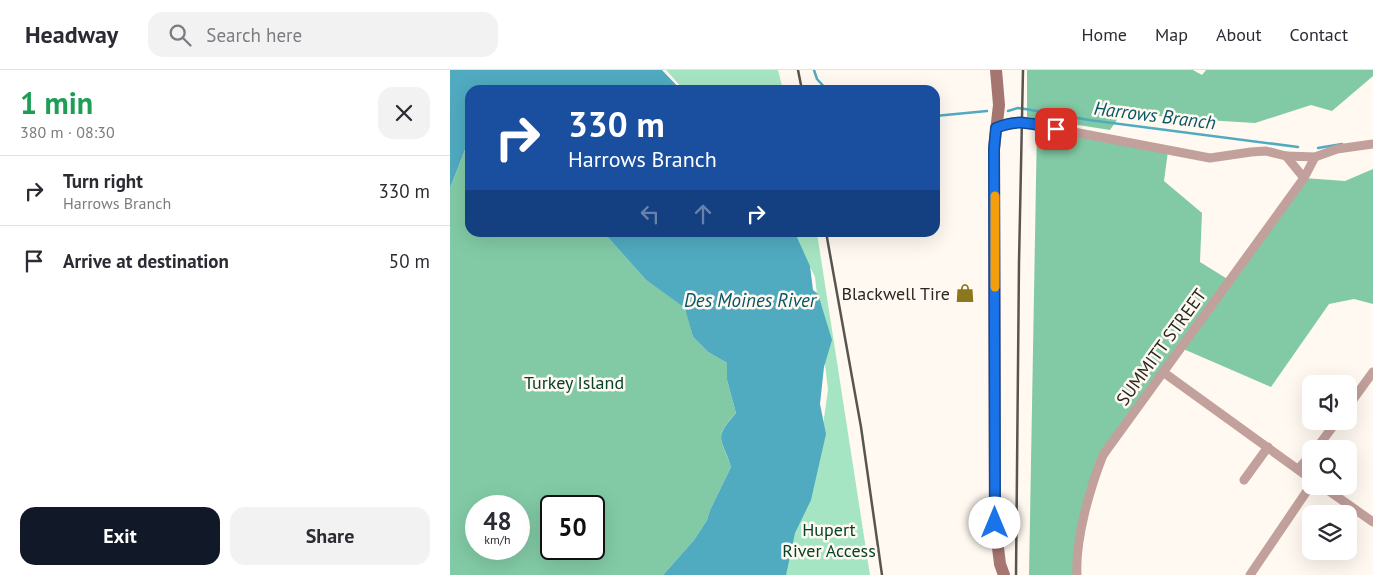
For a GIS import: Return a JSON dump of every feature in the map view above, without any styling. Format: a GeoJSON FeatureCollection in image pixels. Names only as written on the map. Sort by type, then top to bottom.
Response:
{"type":"FeatureCollection","features":[{"type":"Feature","properties":{"kind":"main road"},"geometry":{"type":"LineString","coordinates":[[996,70],[999,105],[994,149],[995,523],[1000,564],[1004,575]]}},
{"type":"Feature","properties":{"kind":"street"},"geometry":{"type":"LineString","coordinates":[[996,128],[1008,123],[1021,122],[1210,158],[1266,151],[1286,156],[1315,157],[1336,149],[1373,144]]}},
{"type":"Feature","properties":{"kind":"street"},"geometry":{"type":"LineString","coordinates":[[1286,156],[1304,178]]}},
{"type":"Feature","properties":{"kind":"street","name":"SUMMITT STREET"},"geometry":{"type":"LineString","coordinates":[[1077,575],[1079,544],[1094,479],[1103,454],[1304,178],[1315,157]]}},
{"type":"Feature","properties":{"kind":"street"},"geometry":{"type":"LineString","coordinates":[[1163,372],[1302,472]]}},
{"type":"Feature","properties":{"kind":"street"},"geometry":{"type":"LineString","coordinates":[[1357,394],[1373,372]]}},
{"type":"Feature","properties":{"kind":"street"},"geometry":{"type":"LineString","coordinates":[[1244,480],[1268,447]]}},
{"type":"Feature","properties":{"kind":"street"},"geometry":{"type":"LineString","coordinates":[[1298,469],[1302,465]]}},
{"type":"Feature","properties":{"kind":"street"},"geometry":{"type":"LineString","coordinates":[[1250,575],[1304,495]]}},
{"type":"Feature","properties":{"kind":"street"},"geometry":{"type":"LineString","coordinates":[[1335,495],[1373,522]]}},
{"type":"Feature","properties":{"kind":"green space"},"geometry":{"type":"Polygon","coordinates":[[[666,70],[778,70],[782,85],[680,85],[666,70]]]}},
{"type":"Feature","properties":{"kind":"green space"},"geometry":{"type":"Polygon","coordinates":[[[1027,70],[1193,70],[1202,75],[1206,70],[1373,70],[1373,76],[1332,111],[1311,105],[1255,123],[1173,118],[1123,111],[1110,130],[1027,117],[1027,70]]]}},
{"type":"Feature","properties":{"kind":"green space"},"geometry":{"type":"Polygon","coordinates":[[[1037,125],[1168,151],[1164,181],[1202,213],[1200,262],[1229,280],[1304,178],[1345,181],[1373,169],[1373,304],[1354,299],[1329,304],[1271,387],[1181,348],[1137,407],[1094,479],[1077,575],[1029,575],[1037,125]]]}},
{"type":"Feature","properties":{"kind":"green space","name":"Turkey Island"},"geometry":{"type":"Polygon","coordinates":[[[465,150],[465,237],[608,237],[646,280],[686,308],[693,337],[708,352],[727,363],[727,380],[736,413],[724,428],[721,439],[731,467],[707,520],[694,540],[663,575],[450,575],[450,188],[465,150]]]}},
{"type":"Feature","properties":{"kind":"green space","name":"Hupert River Access"},"geometry":{"type":"Polygon","coordinates":[[[796,237],[818,237],[870,575],[779,575],[818,460],[828,390],[815,277],[796,237]]]}},
{"type":"Feature","properties":{"kind":"water"},"geometry":{"type":"Polygon","coordinates":[[[450,70],[662,70],[676,85],[465,85],[465,150],[450,188],[450,70]]]}},
{"type":"Feature","properties":{"kind":"water","name":"Des Moines River"},"geometry":{"type":"Polygon","coordinates":[[[608,237],[797,237],[810,266],[813,290],[818,294],[832,340],[824,367],[820,404],[826,434],[811,500],[795,533],[786,575],[663,575],[694,540],[707,520],[731,467],[722,444],[721,434],[736,413],[727,380],[727,363],[708,352],[693,337],[685,308],[646,280],[608,237]]]}},
{"type":"Feature","properties":{"kind":"waterway","name":"Harrows Branch"},"geometry":{"type":"LineString","coordinates":[[814,70],[817,79],[822,85]]}},
{"type":"Feature","properties":{"kind":"waterway","name":"Harrows Branch"},"geometry":{"type":"LineString","coordinates":[[1008,111],[1018,108],[1089,120],[1298,147]]}},
{"type":"Feature","properties":{"kind":"waterway","name":"Harrows Branch"},"geometry":{"type":"LineString","coordinates":[[940,116],[987,111]]}},
{"type":"Feature","properties":{"kind":"waterway","name":"Harrows Branch"},"geometry":{"type":"LineString","coordinates":[[1318,148],[1342,144]]}},
{"type":"Feature","properties":{"kind":"railway"},"geometry":{"type":"LineString","coordinates":[[798,70],[801,85]]}},
{"type":"Feature","properties":{"kind":"railway"},"geometry":{"type":"LineString","coordinates":[[1016,575],[1023,70]]}},
{"type":"Feature","properties":{"kind":"railway"},"geometry":{"type":"LineString","coordinates":[[827,237],[861,427],[882,575]]}},
{"type":"Feature","properties":{"kind":"slow traffic"},"geometry":{"type":"LineString","coordinates":[[995,196],[995,287]]}},
{"type":"Feature","properties":{"kind":"place","name":"Blackwell Tire"},"geometry":{"type":"Point","coordinates":[965,293]}},
{"type":"Feature","properties":{"kind":"route"},"geometry":{"type":"LineString","coordinates":[[995,523],[996,297],[994,149],[996,128],[1008,123],[1021,122],[1056,129]]}}]}
